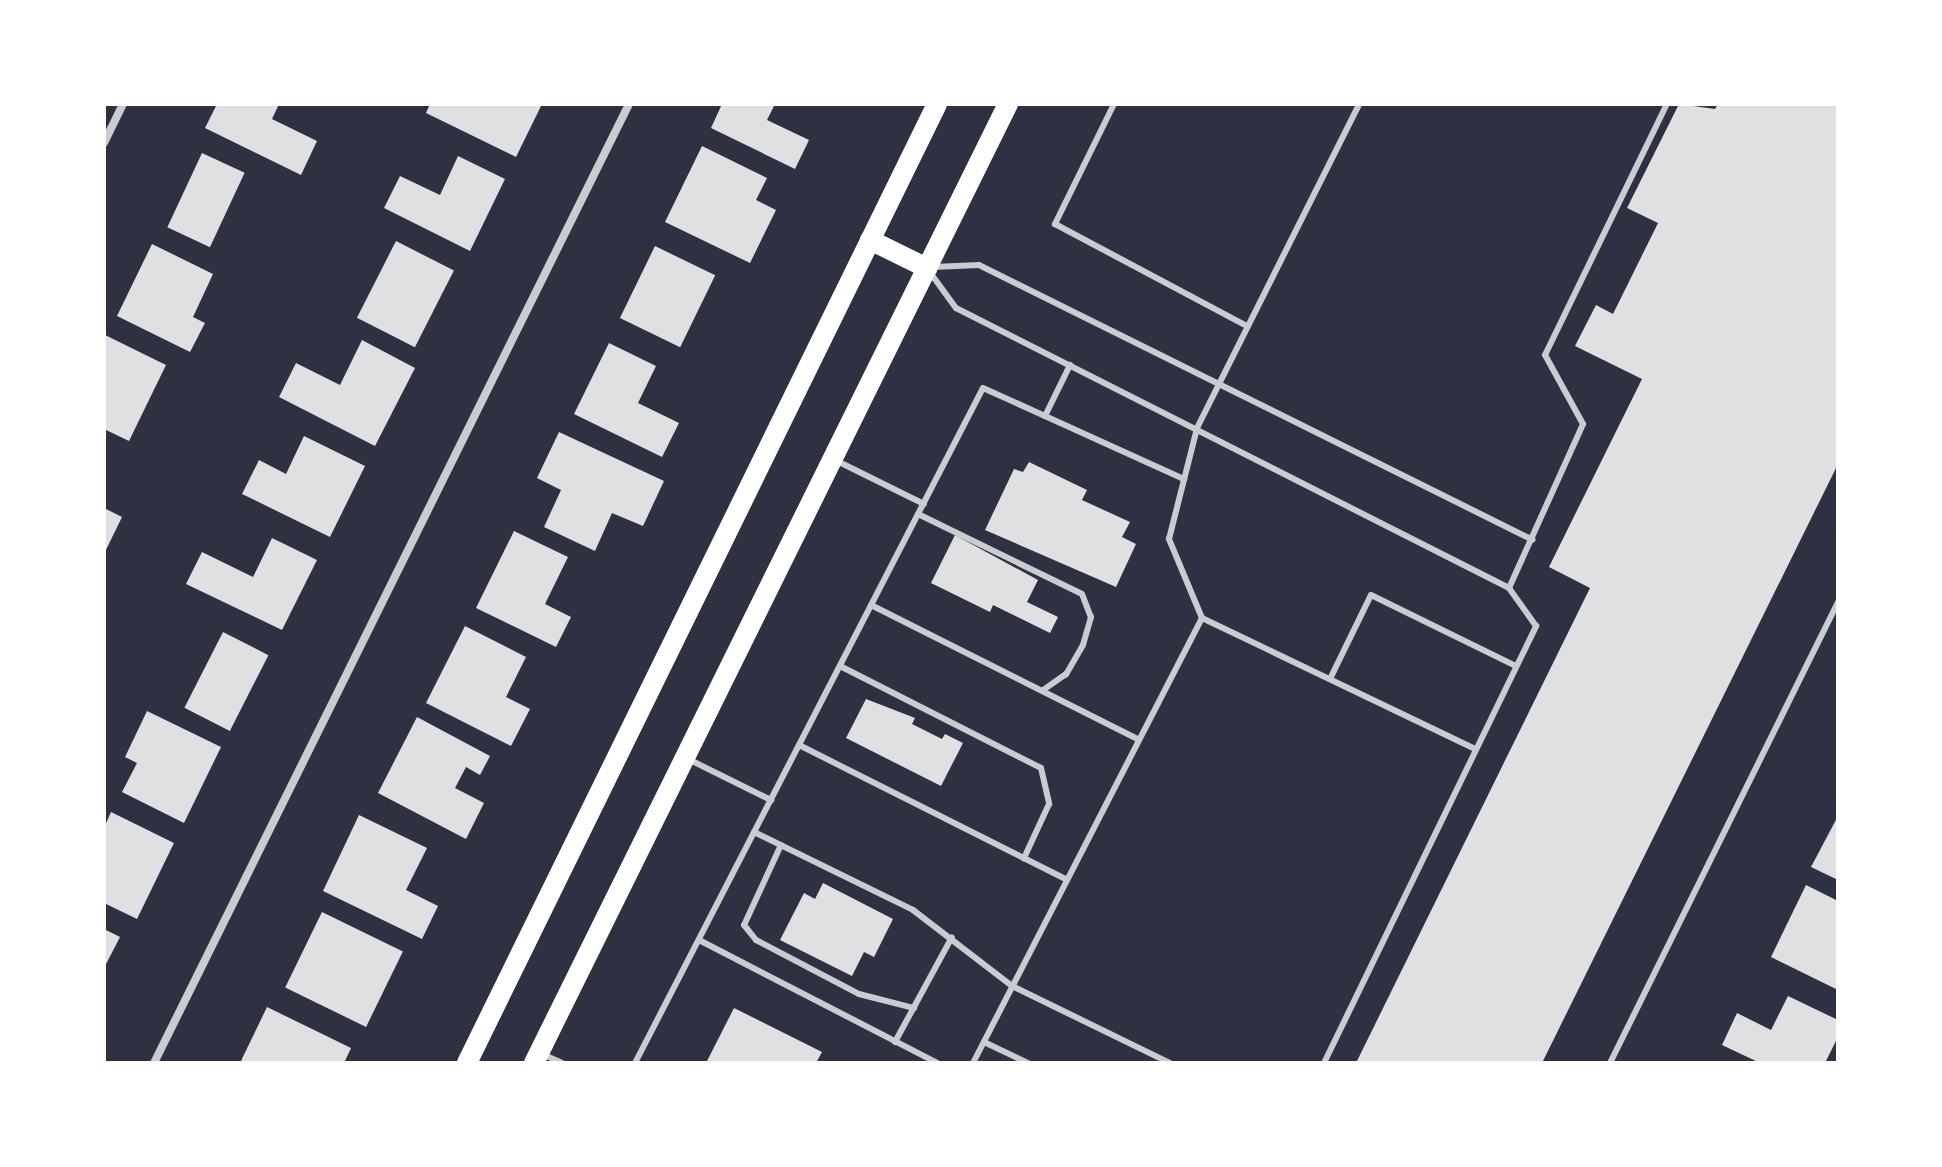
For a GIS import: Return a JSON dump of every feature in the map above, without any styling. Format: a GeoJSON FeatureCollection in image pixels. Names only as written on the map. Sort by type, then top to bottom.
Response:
{"type":"FeatureCollection","features":[{"type":"Feature","properties":{"kind":"main road"},"geometry":{"type":"LineString","coordinates":[[467,1063],[937,104]]}},
{"type":"Feature","properties":{"kind":"main road"},"geometry":{"type":"LineString","coordinates":[[536,1058],[1008,104]]}},
{"type":"Feature","properties":{"kind":"main road"},"geometry":{"type":"LineString","coordinates":[[870,240],[927,268]]}},
{"type":"Feature","properties":{"kind":"street"},"geometry":{"type":"LineString","coordinates":[[104,143],[123,104]]}},
{"type":"Feature","properties":{"kind":"street"},"geometry":{"type":"LineString","coordinates":[[154,1063],[629,104]]}},
{"type":"Feature","properties":{"kind":"lane"},"geometry":{"type":"LineString","coordinates":[[1114,104],[1055,224],[1247,326]]}},
{"type":"Feature","properties":{"kind":"lane"},"geometry":{"type":"LineString","coordinates":[[1359,104],[1197,428],[1169,539],[1202,618],[1475,749]]}},
{"type":"Feature","properties":{"kind":"lane"},"geometry":{"type":"LineString","coordinates":[[1509,588],[1583,424],[1545,355],[1667,104]]}},
{"type":"Feature","properties":{"kind":"lane"},"geometry":{"type":"LineString","coordinates":[[927,268],[979,265],[1533,540]]}},
{"type":"Feature","properties":{"kind":"lane"},"geometry":{"type":"LineString","coordinates":[[927,268],[956,308],[1509,588],[1536,626],[1324,1063]]}},
{"type":"Feature","properties":{"kind":"lane"},"geometry":{"type":"LineString","coordinates":[[1045,416],[1070,365]]}},
{"type":"Feature","properties":{"kind":"lane"},"geometry":{"type":"LineString","coordinates":[[635,1063],[983,388],[1184,479]]}},
{"type":"Feature","properties":{"kind":"lane"},"geometry":{"type":"LineString","coordinates":[[832,458],[924,504]]}},
{"type":"Feature","properties":{"kind":"lane"},"geometry":{"type":"LineString","coordinates":[[918,514],[1082,594],[1091,617],[1083,645],[1066,674],[1042,691]]}},
{"type":"Feature","properties":{"kind":"lane"},"geometry":{"type":"LineString","coordinates":[[1330,679],[1371,595],[1516,666]]}},
{"type":"Feature","properties":{"kind":"lane"},"geometry":{"type":"LineString","coordinates":[[1610,1063],[1838,602]]}},
{"type":"Feature","properties":{"kind":"lane"},"geometry":{"type":"LineString","coordinates":[[871,605],[1139,740]]}},
{"type":"Feature","properties":{"kind":"lane"},"geometry":{"type":"LineString","coordinates":[[973,1063],[1202,618]]}},
{"type":"Feature","properties":{"kind":"lane"},"geometry":{"type":"LineString","coordinates":[[840,666],[1041,768],[1049,804],[1024,858]]}},
{"type":"Feature","properties":{"kind":"lane"},"geometry":{"type":"LineString","coordinates":[[799,745],[1067,880]]}},
{"type":"Feature","properties":{"kind":"lane"},"geometry":{"type":"LineString","coordinates":[[685,758],[771,800]]}},
{"type":"Feature","properties":{"kind":"lane"},"geometry":{"type":"LineString","coordinates":[[754,832],[913,910],[1012,986],[1170,1063]]}},
{"type":"Feature","properties":{"kind":"lane"},"geometry":{"type":"LineString","coordinates":[[781,845],[744,925],[756,940],[859,994],[914,1008]]}},
{"type":"Feature","properties":{"kind":"lane"},"geometry":{"type":"LineString","coordinates":[[895,1042],[952,937]]}},
{"type":"Feature","properties":{"kind":"lane"},"geometry":{"type":"LineString","coordinates":[[699,940],[937,1063]]}},
{"type":"Feature","properties":{"kind":"lane"},"geometry":{"type":"LineString","coordinates":[[984,1042],[1028,1063]]}},
{"type":"Feature","properties":{"kind":"lane"},"geometry":{"type":"LineString","coordinates":[[536,1058],[562,1063]]}},
{"type":"Feature","properties":{"kind":"building"},"geometry":{"type":"Polygon","coordinates":[[[217,104],[279,104],[272,119],[317,141],[301,175],[205,128],[217,104]]]}},
{"type":"Feature","properties":{"kind":"building"},"geometry":{"type":"Polygon","coordinates":[[[430,104],[542,104],[516,157],[426,113],[430,104]]]}},
{"type":"Feature","properties":{"kind":"building"},"geometry":{"type":"Polygon","coordinates":[[[722,104],[775,104],[767,120],[809,140],[795,169],[711,128],[722,104]]]}},
{"type":"Feature","properties":{"kind":"building"},"geometry":{"type":"Polygon","coordinates":[[[1679,104],[1715,109],[1718,104],[1838,104],[1838,464],[1542,1063],[1356,1063],[1590,588],[1549,567],[1642,379],[1575,346],[1596,305],[1613,314],[1658,223],[1627,208],[1679,104]]]}},
{"type":"Feature","properties":{"kind":"building"},"geometry":{"type":"Polygon","coordinates":[[[702,146],[767,178],[756,200],[776,210],[750,263],[665,222],[702,146]]]}},
{"type":"Feature","properties":{"kind":"building"},"geometry":{"type":"Polygon","coordinates":[[[202,153],[245,173],[210,247],[167,227],[202,153]]]}},
{"type":"Feature","properties":{"kind":"building"},"geometry":{"type":"Polygon","coordinates":[[[458,156],[505,179],[470,251],[384,208],[400,176],[440,195],[458,156]]]}},
{"type":"Feature","properties":{"kind":"building"},"geometry":{"type":"Polygon","coordinates":[[[396,241],[454,271],[415,347],[357,318],[396,241]]]}},
{"type":"Feature","properties":{"kind":"building"},"geometry":{"type":"Polygon","coordinates":[[[152,244],[213,274],[193,317],[205,323],[190,352],[117,316],[152,244]]]}},
{"type":"Feature","properties":{"kind":"building"},"geometry":{"type":"Polygon","coordinates":[[[655,246],[715,275],[680,347],[620,318],[655,246]]]}},
{"type":"Feature","properties":{"kind":"building"},"geometry":{"type":"Polygon","coordinates":[[[105,335],[166,365],[129,441],[104,429],[105,335]]]}},
{"type":"Feature","properties":{"kind":"building"},"geometry":{"type":"Polygon","coordinates":[[[362,340],[415,368],[375,446],[279,397],[296,363],[340,385],[362,340]]]}},
{"type":"Feature","properties":{"kind":"building"},"geometry":{"type":"Polygon","coordinates":[[[609,343],[656,366],[638,403],[679,423],[662,457],[574,414],[609,343]]]}},
{"type":"Feature","properties":{"kind":"building"},"geometry":{"type":"Polygon","coordinates":[[[559,432],[664,481],[643,526],[612,513],[595,551],[544,527],[561,490],[537,478],[559,432]]]}},
{"type":"Feature","properties":{"kind":"building"},"geometry":{"type":"Polygon","coordinates":[[[304,436],[365,466],[330,537],[242,494],[259,460],[286,474],[304,436]]]}},
{"type":"Feature","properties":{"kind":"building"},"geometry":{"type":"Polygon","coordinates":[[[1029,462],[1087,490],[1082,500],[1130,522],[1122,537],[1136,544],[1116,587],[985,530],[1014,469],[1023,472],[1029,462]]]}},
{"type":"Feature","properties":{"kind":"building"},"geometry":{"type":"Polygon","coordinates":[[[104,508],[122,517],[104,554],[104,508]]]}},
{"type":"Feature","properties":{"kind":"building"},"geometry":{"type":"Polygon","coordinates":[[[514,531],[568,557],[545,604],[571,617],[556,647],[476,608],[514,531]]]}},
{"type":"Feature","properties":{"kind":"building"},"geometry":{"type":"Polygon","coordinates":[[[955,535],[1038,580],[1027,602],[1058,617],[1050,633],[993,605],[990,612],[931,583],[955,535]]]}},
{"type":"Feature","properties":{"kind":"building"},"geometry":{"type":"Polygon","coordinates":[[[272,538],[317,560],[282,630],[186,584],[202,552],[253,577],[272,538]]]}},
{"type":"Feature","properties":{"kind":"building"},"geometry":{"type":"Polygon","coordinates":[[[465,626],[526,657],[506,697],[530,709],[511,746],[426,703],[465,626]]]}},
{"type":"Feature","properties":{"kind":"building"},"geometry":{"type":"Polygon","coordinates":[[[223,632],[268,655],[230,731],[184,708],[223,632]]]}},
{"type":"Feature","properties":{"kind":"building"},"geometry":{"type":"Polygon","coordinates":[[[866,699],[915,718],[912,724],[942,739],[945,734],[963,743],[941,786],[846,738],[866,699]]]}},
{"type":"Feature","properties":{"kind":"building"},"geometry":{"type":"Polygon","coordinates":[[[147,711],[221,747],[184,823],[122,792],[137,763],[125,757],[147,711]]]}},
{"type":"Feature","properties":{"kind":"building"},"geometry":{"type":"Polygon","coordinates":[[[417,717],[490,756],[480,775],[466,767],[455,788],[484,803],[466,839],[378,793],[417,717]]]}},
{"type":"Feature","properties":{"kind":"building"},"geometry":{"type":"Polygon","coordinates":[[[111,812],[174,843],[137,919],[104,903],[104,828],[111,812]]]}},
{"type":"Feature","properties":{"kind":"building"},"geometry":{"type":"Polygon","coordinates":[[[359,815],[427,848],[406,890],[438,906],[422,939],[323,891],[359,815]]]}},
{"type":"Feature","properties":{"kind":"building"},"geometry":{"type":"Polygon","coordinates":[[[1838,816],[1838,880],[1811,867],[1838,816]]]}},
{"type":"Feature","properties":{"kind":"building"},"geometry":{"type":"Polygon","coordinates":[[[823,883],[893,919],[874,957],[864,952],[852,976],[780,940],[804,893],[815,899],[823,883]]]}},
{"type":"Feature","properties":{"kind":"building"},"geometry":{"type":"Polygon","coordinates":[[[1806,885],[1838,901],[1838,990],[1771,957],[1806,885]]]}},
{"type":"Feature","properties":{"kind":"building"},"geometry":{"type":"Polygon","coordinates":[[[322,912],[403,951],[366,1027],[285,987],[322,912]]]}},
{"type":"Feature","properties":{"kind":"building"},"geometry":{"type":"Polygon","coordinates":[[[104,929],[120,937],[104,968],[104,929]]]}},
{"type":"Feature","properties":{"kind":"building"},"geometry":{"type":"Polygon","coordinates":[[[1788,996],[1838,1020],[1838,1037],[1825,1063],[1760,1063],[1722,1045],[1737,1013],[1771,1030],[1788,996]]]}},
{"type":"Feature","properties":{"kind":"building"},"geometry":{"type":"Polygon","coordinates":[[[267,1007],[351,1048],[344,1063],[240,1063],[267,1007]]]}},
{"type":"Feature","properties":{"kind":"building"},"geometry":{"type":"Polygon","coordinates":[[[734,1008],[822,1052],[816,1063],[706,1063],[734,1008]]]}}]}
